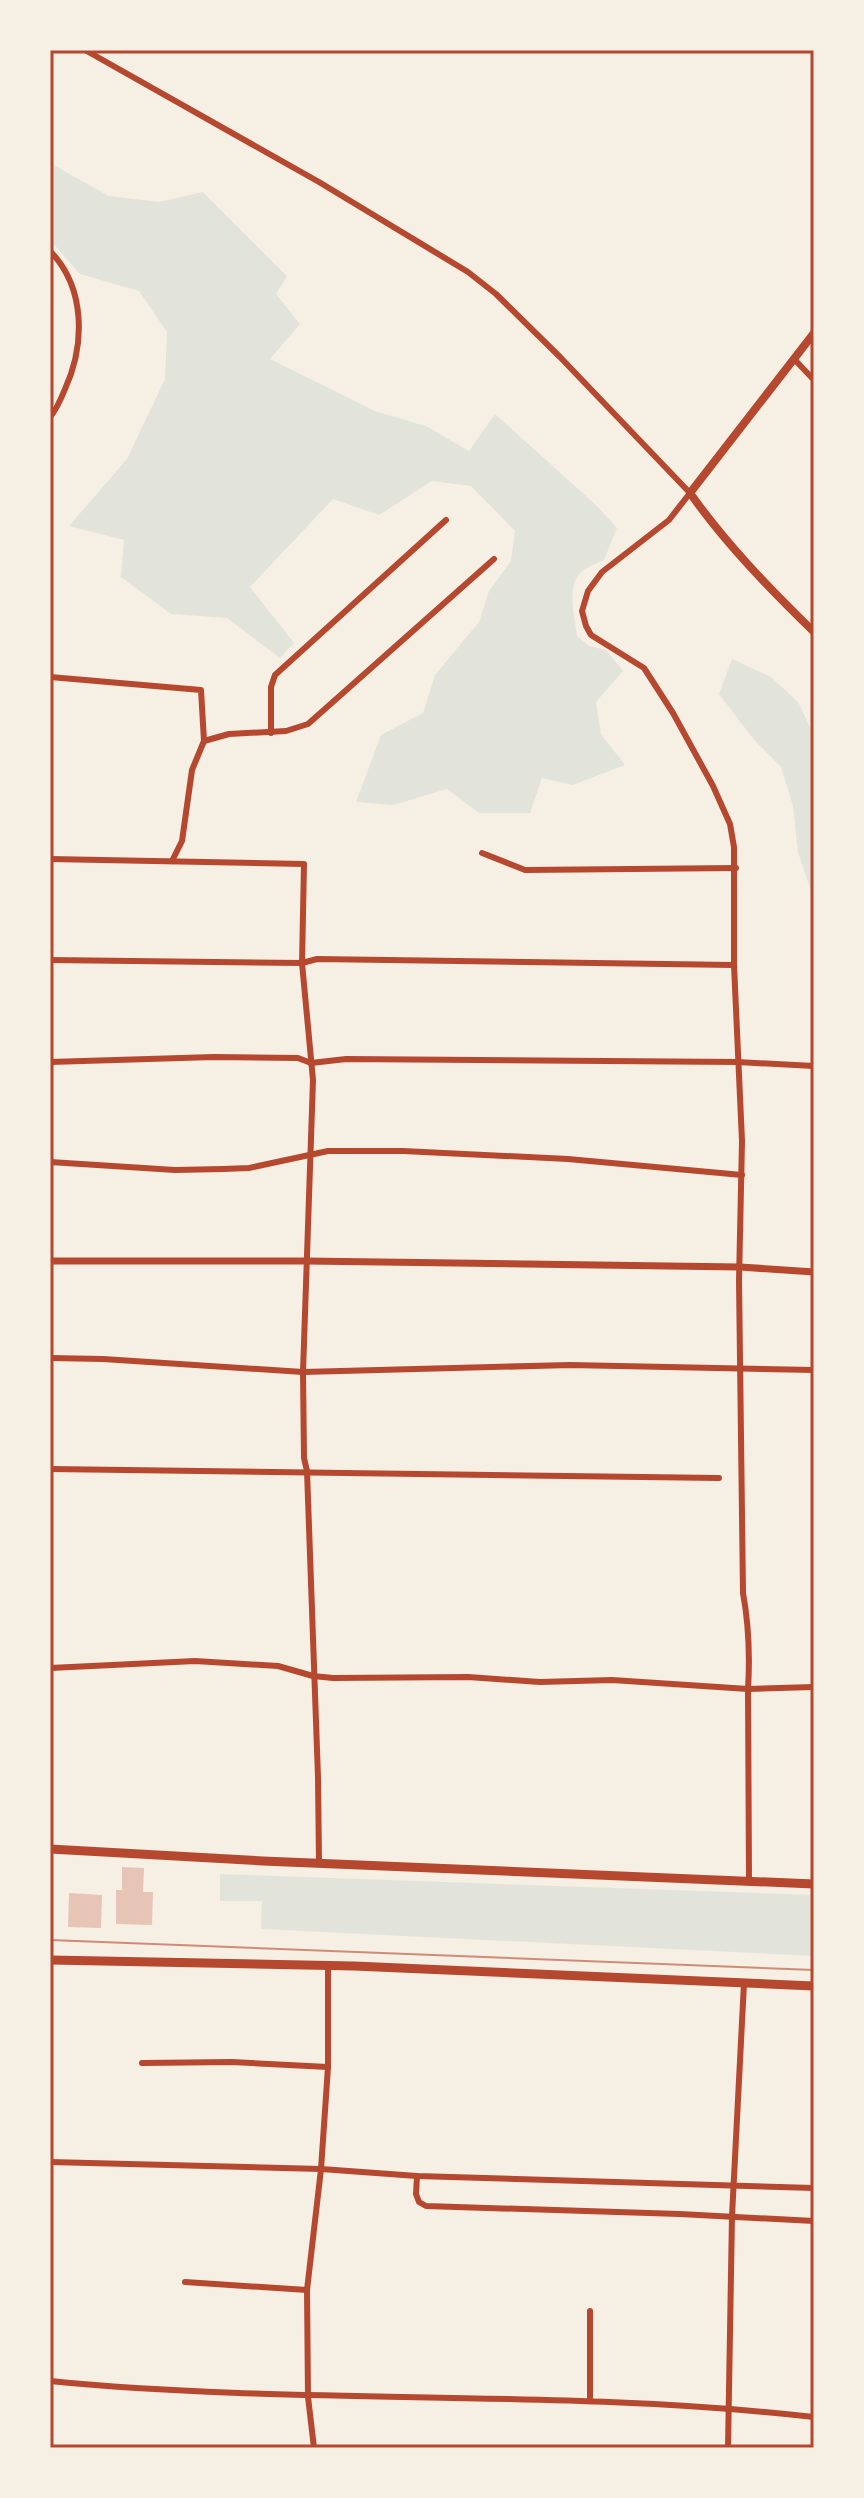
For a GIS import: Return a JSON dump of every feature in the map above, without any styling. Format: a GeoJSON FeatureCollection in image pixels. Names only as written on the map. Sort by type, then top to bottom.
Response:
{"type":"FeatureCollection","features":[{"type":"Feature","properties":{"kind":"highway"},"geometry":{"type":"LineString","coordinates":[[50,1849],[814,1884]]}},
{"type":"Feature","properties":{"kind":"highway"},"geometry":{"type":"LineString","coordinates":[[50,1960],[328,1966],[814,1986]]}},
{"type":"Feature","properties":{"kind":"main road"},"geometry":{"type":"LineString","coordinates":[[814,333],[690,493],[713,525],[814,632]]}},
{"type":"Feature","properties":{"kind":"street"},"geometry":{"type":"LineString","coordinates":[[85,50],[319,182],[468,272],[496,294],[690,493],[669,520],[602,572],[588,591],[582,611],[591,635],[644,668],[673,713],[723,806],[730,824],[736,868],[734,965],[742,1141],[743,1593],[749,1626],[750,1664],[749,1881]]}},
{"type":"Feature","properties":{"kind":"street"},"geometry":{"type":"LineString","coordinates":[[50,251],[61,266],[73,294],[80,323],[73,370],[50,417]]}},
{"type":"Feature","properties":{"kind":"street"},"geometry":{"type":"LineString","coordinates":[[794,359],[814,380]]}},
{"type":"Feature","properties":{"kind":"street"},"geometry":{"type":"LineString","coordinates":[[271,733],[271,687],[275,675],[446,520]]}},
{"type":"Feature","properties":{"kind":"street"},"geometry":{"type":"LineString","coordinates":[[204,741],[229,734],[300,729],[308,724],[494,559]]}},
{"type":"Feature","properties":{"kind":"street"},"geometry":{"type":"LineString","coordinates":[[50,677],[201,690],[204,741],[192,770],[182,841],[172,861]]}},
{"type":"Feature","properties":{"kind":"street"},"geometry":{"type":"LineString","coordinates":[[482,853],[525,870],[736,868]]}},
{"type":"Feature","properties":{"kind":"street"},"geometry":{"type":"LineString","coordinates":[[50,859],[304,864],[302,963],[313,1080],[303,1372],[304,1458],[307,1471],[319,1863]]}},
{"type":"Feature","properties":{"kind":"street"},"geometry":{"type":"LineString","coordinates":[[50,960],[302,963],[317,959],[734,965]]}},
{"type":"Feature","properties":{"kind":"street"},"geometry":{"type":"LineString","coordinates":[[50,1062],[214,1057],[298,1058],[311,1063],[346,1059],[737,1062],[814,1066]]}},
{"type":"Feature","properties":{"kind":"street"},"geometry":{"type":"LineString","coordinates":[[50,1162],[175,1170],[223,1169],[249,1168],[328,1151],[403,1151],[568,1159],[742,1175]]}},
{"type":"Feature","properties":{"kind":"street"},"geometry":{"type":"LineString","coordinates":[[50,1261],[740,1267],[814,1272]]}},
{"type":"Feature","properties":{"kind":"street"},"geometry":{"type":"LineString","coordinates":[[50,1358],[303,1372],[570,1365],[814,1370]]}},
{"type":"Feature","properties":{"kind":"street"},"geometry":{"type":"LineString","coordinates":[[50,1469],[719,1478]]}},
{"type":"Feature","properties":{"kind":"street"},"geometry":{"type":"LineString","coordinates":[[50,1668],[195,1661],[278,1666],[313,1676],[468,1677],[540,1682],[612,1680],[748,1689],[814,1687]]}},
{"type":"Feature","properties":{"kind":"street"},"geometry":{"type":"LineString","coordinates":[[314,2448],[308,2397],[307,2290],[321,2169],[328,2067],[328,1966]]}},
{"type":"Feature","properties":{"kind":"street"},"geometry":{"type":"LineString","coordinates":[[728,2448],[733,2186],[744,1983]]}},
{"type":"Feature","properties":{"kind":"street"},"geometry":{"type":"LineString","coordinates":[[142,2063],[232,2062],[328,2067]]}},
{"type":"Feature","properties":{"kind":"street"},"geometry":{"type":"LineString","coordinates":[[50,2162],[814,2188]]}},
{"type":"Feature","properties":{"kind":"street"},"geometry":{"type":"LineString","coordinates":[[417,2176],[416,2194],[419,2202],[426,2206],[814,2221]]}},
{"type":"Feature","properties":{"kind":"street"},"geometry":{"type":"LineString","coordinates":[[185,2282],[307,2290]]}},
{"type":"Feature","properties":{"kind":"street"},"geometry":{"type":"LineString","coordinates":[[590,2311],[590,2401]]}},
{"type":"Feature","properties":{"kind":"street"},"geometry":{"type":"LineString","coordinates":[[50,2381],[308,2397],[590,2401],[730,2407],[814,2417]]}},
{"type":"Feature","properties":{"kind":"shaded area"},"geometry":{"type":"Polygon","coordinates":[[[50,163],[109,196],[159,202],[203,192],[287,276],[276,294],[300,324],[270,359],[375,411],[428,427],[469,451],[495,414],[597,506],[617,528],[604,560],[583,570],[576,578],[573,612],[577,636],[589,646],[606,650],[623,671],[596,702],[601,734],[625,765],[573,785],[542,778],[530,813],[479,813],[447,789],[393,805],[356,802],[381,735],[423,713],[435,675],[479,622],[489,591],[511,561],[515,531],[471,486],[432,481],[379,515],[333,499],[250,587],[294,643],[280,658],[227,618],[171,614],[121,577],[124,540],[69,526],[127,459],[165,379],[167,332],[139,291],[80,274],[50,240],[50,163]]]}},
{"type":"Feature","properties":{"kind":"shaded area"},"geometry":{"type":"Polygon","coordinates":[[[732,659],[771,677],[798,702],[814,735],[814,893],[798,852],[793,806],[781,767],[755,741],[719,694],[732,659]]]}},
{"type":"Feature","properties":{"kind":"shaded area"},"geometry":{"type":"Polygon","coordinates":[[[220,1874],[814,1895],[814,1956],[261,1929],[262,1901],[220,1901],[220,1874]]]}},
{"type":"Feature","properties":{"kind":"building"},"geometry":{"type":"Polygon","coordinates":[[[122,1867],[144,1868],[143,1892],[153,1892],[152,1925],[116,1924],[116,1890],[122,1890],[122,1867]]]}},
{"type":"Feature","properties":{"kind":"building"},"geometry":{"type":"Polygon","coordinates":[[[69,1893],[102,1895],[101,1928],[68,1927],[69,1893]]]}},
{"type":"Feature","properties":{"kind":"tram line"},"geometry":{"type":"LineString","coordinates":[[50,1940],[814,1970]]}}]}
